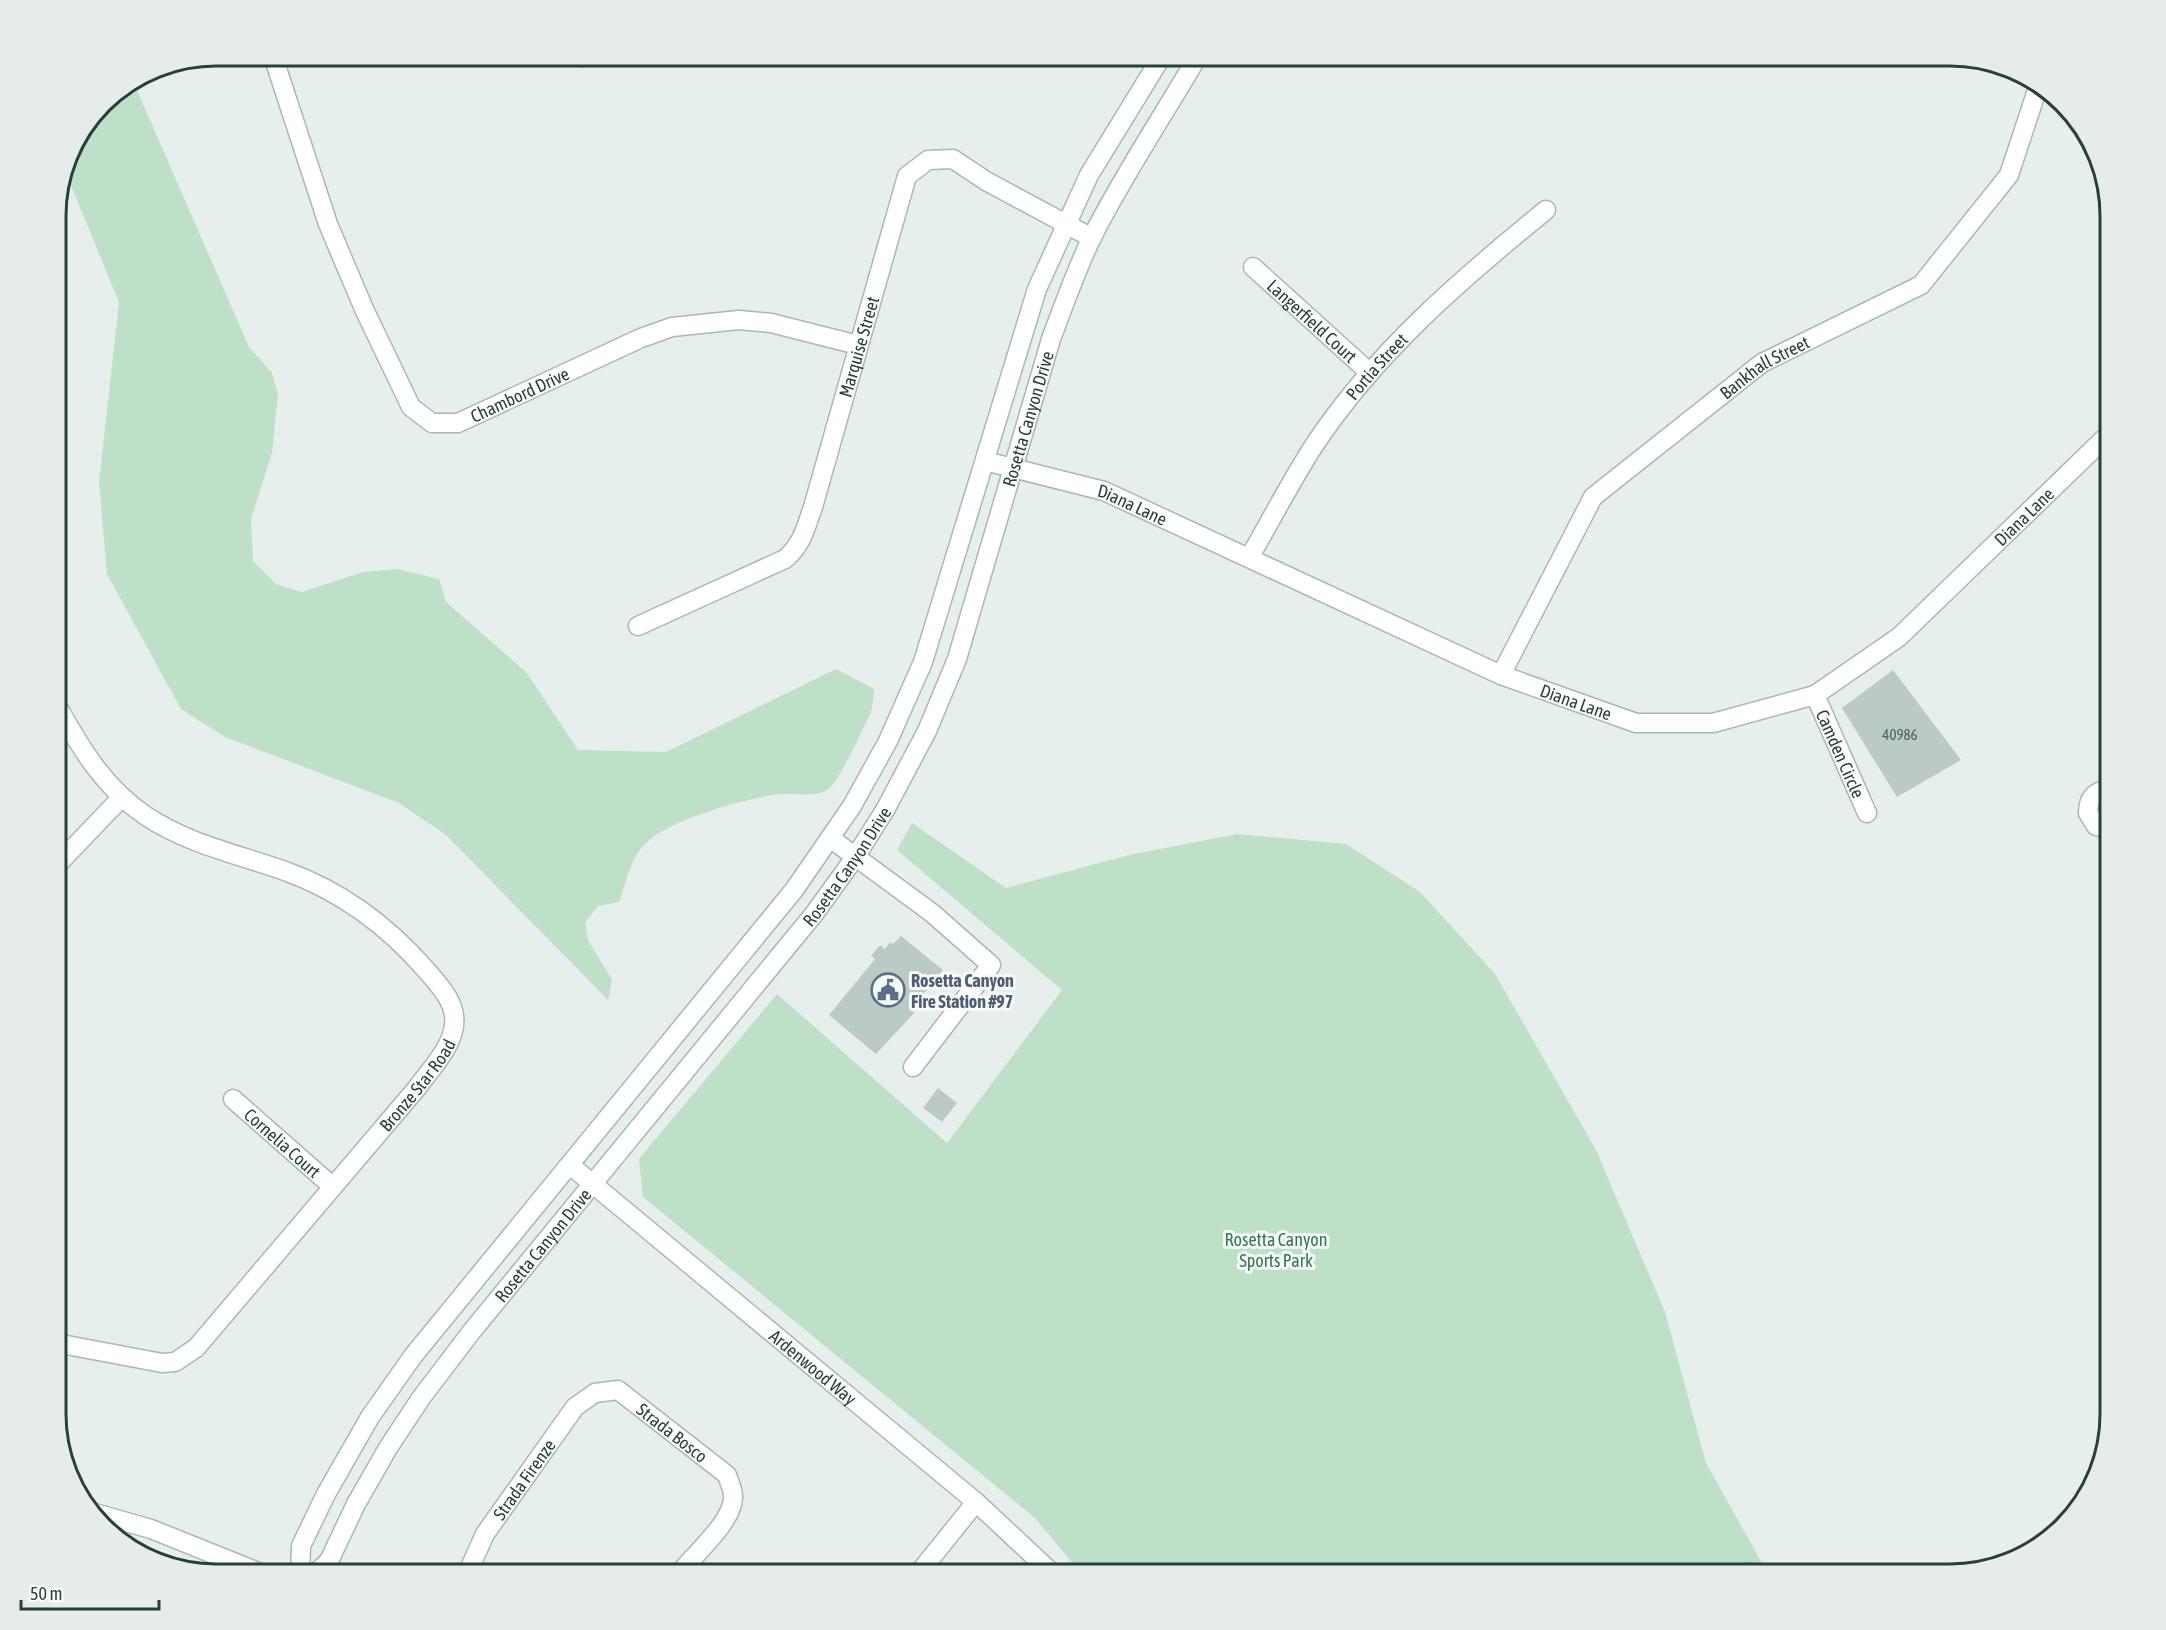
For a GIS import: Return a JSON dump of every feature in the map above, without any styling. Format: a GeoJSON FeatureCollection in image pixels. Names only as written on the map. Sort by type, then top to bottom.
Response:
{"type":"FeatureCollection","features":[{"type":"Feature","properties":{"kind":"street","name":"Chambord Drive"},"geometry":{"type":"LineString","coordinates":[[276,66],[328,224],[364,309],[411,407],[432,423],[458,423],[640,338],[672,327],[740,320],[771,323],[858,345]]}},
{"type":"Feature","properties":{"kind":"street","name":"Rosetta Canyon Drive"},"geometry":{"type":"LineString","coordinates":[[300,1564],[301,1546],[326,1494],[370,1417],[442,1319],[794,890],[852,806],[888,741],[923,662],[985,461],[1020,336],[1037,289],[1089,175],[1156,66]]}},
{"type":"Feature","properties":{"kind":"street","name":"Rosetta Canyon Drive"},"geometry":{"type":"LineString","coordinates":[[326,1564],[356,1504],[421,1398],[472,1331],[814,914],[856,856],[908,767],[957,659],[1015,470],[1051,339],[1092,238],[1130,166],[1192,66]]}},
{"type":"Feature","properties":{"kind":"street","name":"Bankhall Street"},"geometry":{"type":"LineString","coordinates":[[1501,675],[1593,497],[1762,363],[1921,285],[2009,175],[2035,93]]}},
{"type":"Feature","properties":{"kind":"street","name":"Marquise Street"},"geometry":{"type":"LineString","coordinates":[[638,626],[785,559],[795,551],[803,537],[813,507],[907,176],[928,160],[953,159],[986,181],[1092,238]]}},
{"type":"Feature","properties":{"kind":"street","name":"Portia Street"},"geometry":{"type":"LineString","coordinates":[[1249,558],[1313,447],[1370,373],[1414,324],[1546,210]]}},
{"type":"Feature","properties":{"kind":"street","name":"Langerfield Court"},"geometry":{"type":"LineString","coordinates":[[1253,267],[1370,373]]}},
{"type":"Feature","properties":{"kind":"street","name":"Diana Lane"},"geometry":{"type":"LineString","coordinates":[[985,461],[1104,491],[1501,675],[1636,723],[1713,723],[1815,695],[1899,637],[2100,444]]}},
{"type":"Feature","properties":{"kind":"street","name":"Camden Circle"},"geometry":{"type":"LineString","coordinates":[[1815,695],[1867,813]]}},
{"type":"Feature","properties":{"kind":"street","name":"Bronze Star Road"},"geometry":{"type":"LineString","coordinates":[[66,721],[88,759],[122,798],[176,834],[286,871],[357,906],[411,952],[440,986],[452,1005],[454,1029],[442,1053],[417,1088],[196,1347],[184,1357],[175,1362],[162,1363],[66,1345]]}},
{"type":"Feature","properties":{"kind":"street"},"geometry":{"type":"LineString","coordinates":[[2100,791],[2096,792],[2088,806],[2091,820],[2100,827]]}},
{"type":"Feature","properties":{"kind":"street"},"geometry":{"type":"LineString","coordinates":[[66,856],[122,798]]}},
{"type":"Feature","properties":{"kind":"street"},"geometry":{"type":"LineString","coordinates":[[830,838],[932,913],[991,965],[913,1067]]}},
{"type":"Feature","properties":{"kind":"street","name":"Cornelia Court"},"geometry":{"type":"LineString","coordinates":[[233,1099],[333,1187]]}},
{"type":"Feature","properties":{"kind":"street","name":"Ardenwood Way"},"geometry":{"type":"LineString","coordinates":[[570,1165],[976,1502],[1041,1564]]}},
{"type":"Feature","properties":{"kind":"street","name":"Strada Bosco"},"geometry":{"type":"LineString","coordinates":[[595,1393],[618,1390],[727,1475],[734,1497],[726,1522],[697,1550],[687,1564]]}},
{"type":"Feature","properties":{"kind":"street","name":"Strada Firenze"},"geometry":{"type":"LineString","coordinates":[[472,1564],[485,1534],[575,1407],[595,1393]]}},
{"type":"Feature","properties":{"kind":"street"},"geometry":{"type":"LineString","coordinates":[[927,1564],[976,1502]]}},
{"type":"Feature","properties":{"kind":"street"},"geometry":{"type":"LineString","coordinates":[[106,1516],[151,1529],[237,1564]]}},
{"type":"Feature","properties":{"kind":"green space"},"geometry":{"type":"Polygon","coordinates":[[[136,89],[249,347],[272,373],[278,394],[272,453],[251,519],[253,561],[276,584],[302,592],[363,572],[397,569],[439,579],[446,602],[527,673],[578,750],[666,752],[836,669],[874,689],[871,712],[837,778],[826,791],[820,793],[772,795],[705,813],[670,827],[645,844],[632,864],[619,902],[598,906],[585,922],[588,940],[612,980],[608,1000],[446,835],[399,803],[225,737],[181,709],[107,574],[99,482],[119,302],[70,183],[77,158],[91,133],[110,110],[136,89]]]}},
{"type":"Feature","properties":{"kind":"green space","name":"Rosetta Canyon Sports Park"},"geometry":{"type":"Polygon","coordinates":[[[912,823],[1006,888],[1129,855],[1237,834],[1346,844],[1420,892],[1495,974],[1596,1150],[1665,1312],[1706,1463],[1762,1564],[1074,1564],[1034,1517],[643,1197],[639,1159],[777,994],[947,1143],[1062,990],[897,850],[912,823]]]}},
{"type":"Feature","properties":{"kind":"building"},"geometry":{"type":"Polygon","coordinates":[[[1893,670],[1961,760],[1897,797],[1842,708],[1893,670]]]}},
{"type":"Feature","properties":{"kind":"building","name":"Rosetta Canyon Fire Station #97"},"geometry":{"type":"Polygon","coordinates":[[[901,936],[943,970],[911,1009],[914,1013],[876,1054],[829,1015],[875,959],[871,956],[880,945],[885,949],[890,942],[893,944],[901,936]]]}},
{"type":"Feature","properties":{"kind":"building"},"geometry":{"type":"Polygon","coordinates":[[[938,1088],[957,1103],[942,1122],[923,1108],[938,1088]]]}},
{"type":"Feature","properties":{"kind":"place","name":"Rosetta Canyon Fire Station #97"},"geometry":{"type":"Point","coordinates":[888,990]}}]}
